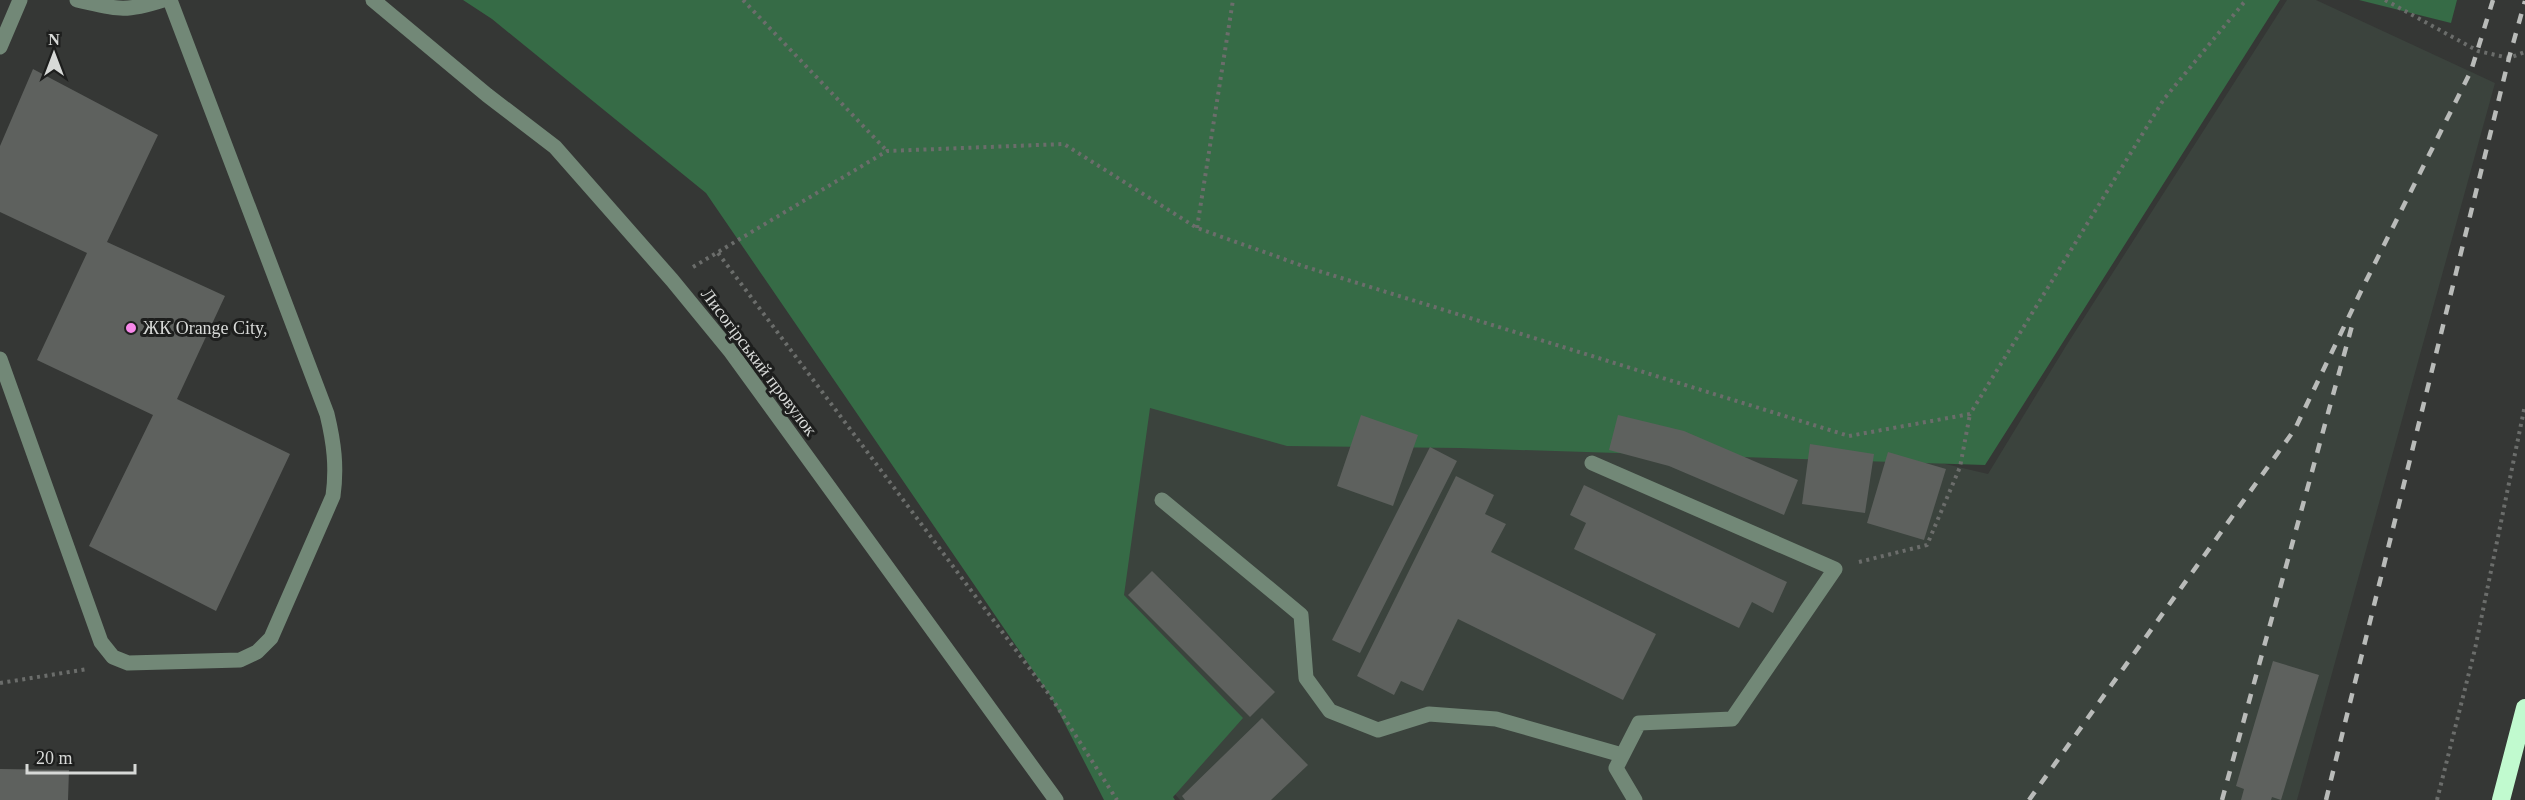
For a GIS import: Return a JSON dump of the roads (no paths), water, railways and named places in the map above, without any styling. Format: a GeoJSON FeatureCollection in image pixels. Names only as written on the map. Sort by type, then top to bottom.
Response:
{"type":"FeatureCollection","features":[{"type":"Feature","properties":{"kind":"highway"},"geometry":{"type":"LineString","coordinates":[[2501,800],[2525,708]]}},
{"type":"Feature","properties":{"kind":"street"},"geometry":{"type":"LineString","coordinates":[[0,47],[20,0]]}},
{"type":"Feature","properties":{"kind":"street"},"geometry":{"type":"LineString","coordinates":[[77,0],[111,9],[135,9],[163,0]]}},
{"type":"Feature","properties":{"kind":"street"},"geometry":{"type":"LineString","coordinates":[[0,358],[101,642],[113,657],[128,663],[240,660],[257,652],[271,638],[333,496],[337,472],[335,448],[327,414],[170,0]]}},
{"type":"Feature","properties":{"kind":"street","name":"Лисогірський провулок"},"geometry":{"type":"LineString","coordinates":[[373,0],[487,96],[555,147],[672,280],[731,352],[1056,800]]}},
{"type":"Feature","properties":{"kind":"street"},"geometry":{"type":"LineString","coordinates":[[1592,463],[1835,569],[1732,719],[1639,723],[1616,768],[1635,800]]}},
{"type":"Feature","properties":{"kind":"street"},"geometry":{"type":"LineString","coordinates":[[1162,500],[1301,615],[1306,678],[1330,711],[1378,730],[1429,714],[1496,719],[1622,755]]}},
{"type":"Feature","properties":{"kind":"railway"},"geometry":{"type":"LineString","coordinates":[[2029,800],[2295,429],[2471,71],[2493,0]]}},
{"type":"Feature","properties":{"kind":"railway"},"geometry":{"type":"LineString","coordinates":[[2326,800],[2525,1]]}},
{"type":"Feature","properties":{"kind":"railway"},"geometry":{"type":"LineString","coordinates":[[2222,800],[2353,322]]}},
{"type":"Feature","properties":{"kind":"place","name":"ЖК Orange City,"},"geometry":{"type":"Point","coordinates":[131,328]}}]}
